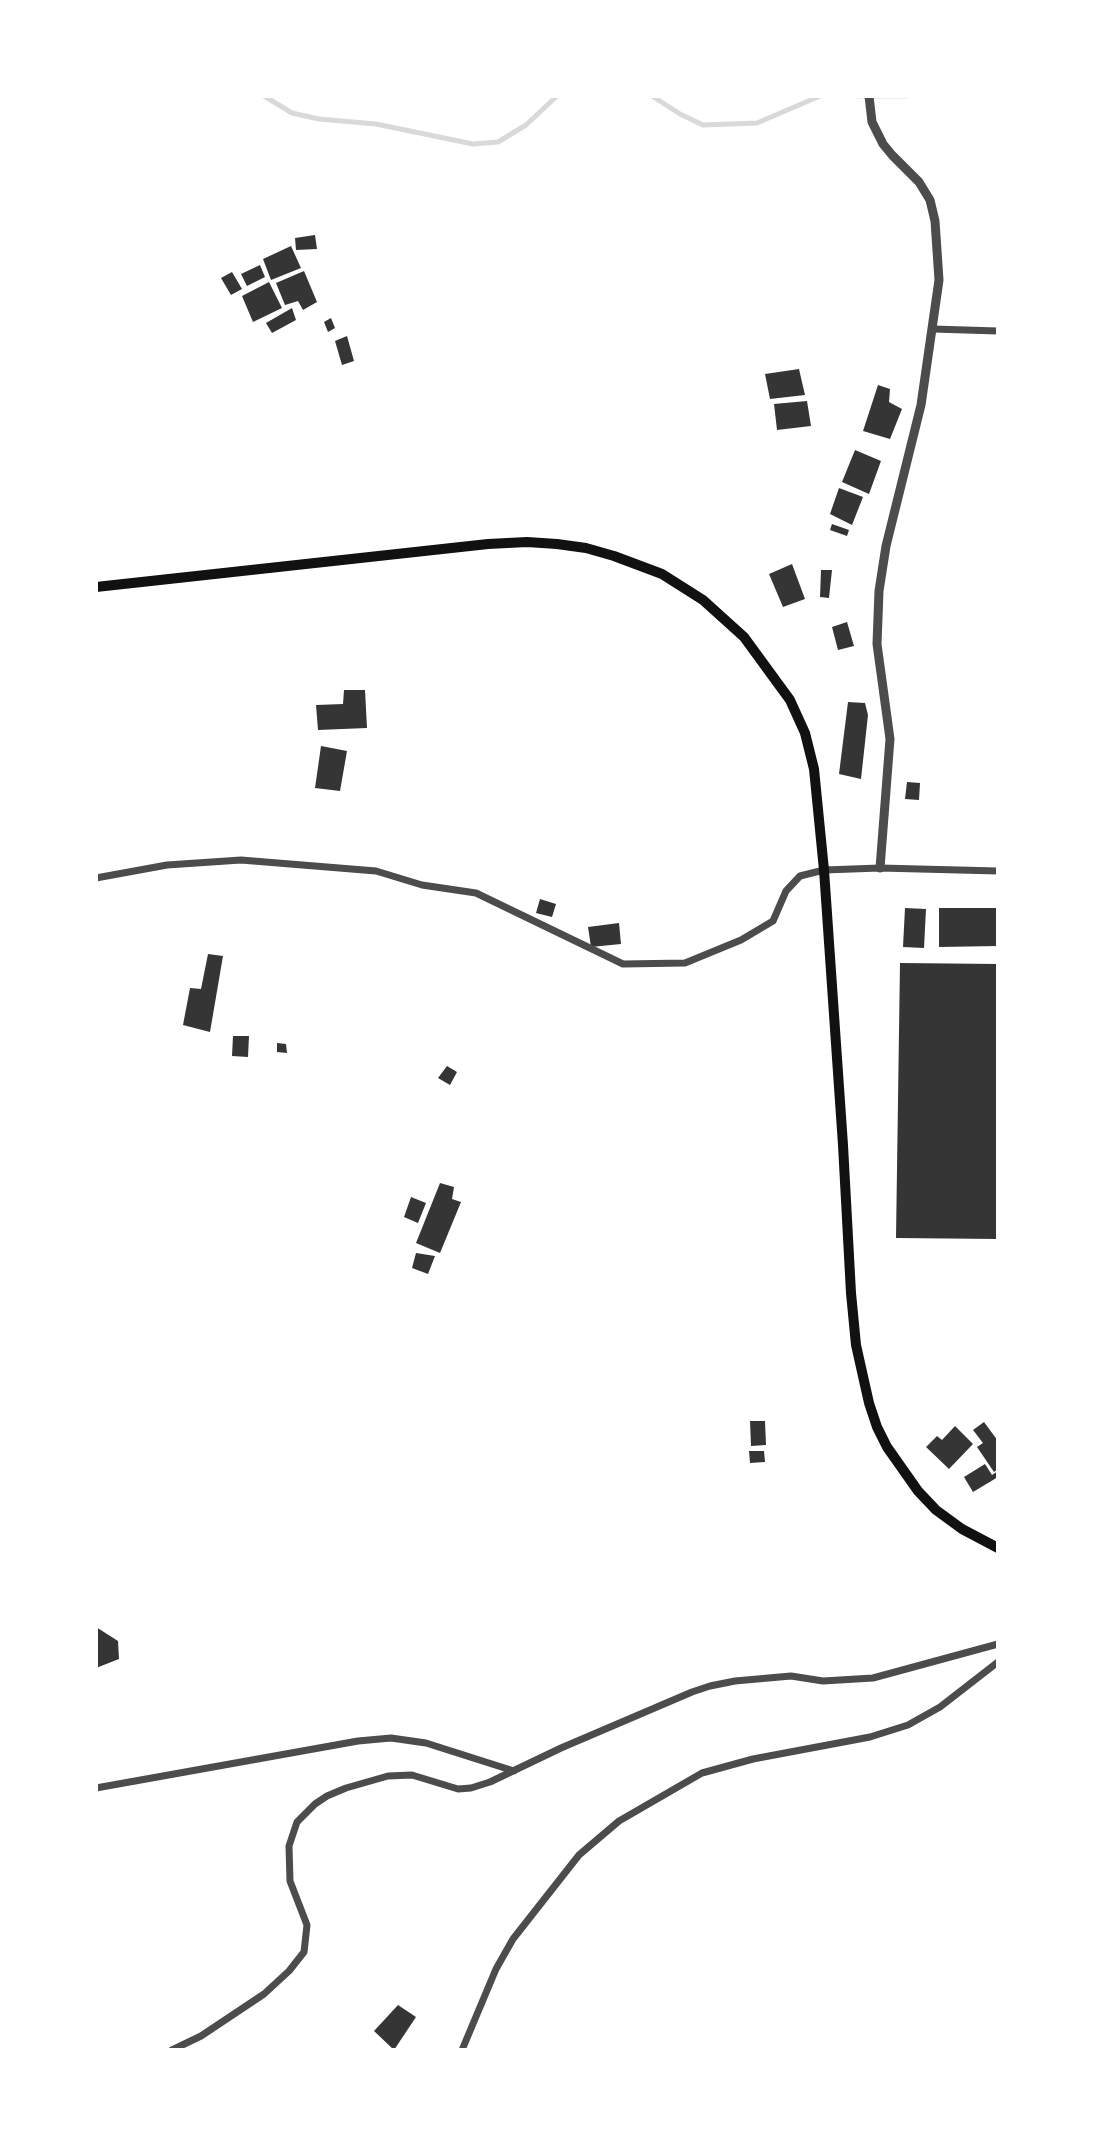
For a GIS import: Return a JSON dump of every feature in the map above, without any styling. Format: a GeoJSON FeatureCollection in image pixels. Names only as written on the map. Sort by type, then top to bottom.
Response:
{"type":"FeatureCollection","features":[{"type":"Feature","properties":{"kind":"main road"},"geometry":{"type":"LineString","coordinates":[[96,587],[527,541],[586,548],[642,565],[680,585],[723,617],[763,662],[790,700],[805,733],[814,769],[824,870],[851,1293],[856,1345],[869,1403],[887,1447],[918,1491],[936,1510],[962,1529],[998,1548]]}},
{"type":"Feature","properties":{"kind":"street"},"geometry":{"type":"LineString","coordinates":[[869,96],[872,122],[883,144],[926,191],[933,210],[939,280],[922,405],[886,546],[879,591],[877,644],[890,739],[880,869]]}},
{"type":"Feature","properties":{"kind":"street"},"geometry":{"type":"LineString","coordinates":[[933,329],[998,331]]}},
{"type":"Feature","properties":{"kind":"street"},"geometry":{"type":"LineString","coordinates":[[96,878],[167,865],[241,860],[376,871],[422,885],[476,893],[623,964],[685,963],[741,940],[773,921],[786,891],[800,876],[824,870],[998,871]]}},
{"type":"Feature","properties":{"kind":"street"},"geometry":{"type":"LineString","coordinates":[[172,2050],[222,2023],[264,1994],[289,1971],[304,1952],[307,1925],[290,1881],[288,1855],[292,1833],[297,1822],[315,1804],[346,1788],[388,1776],[412,1775],[426,1777],[458,1789],[479,1787],[710,1686],[745,1679],[791,1676],[823,1681],[873,1678],[998,1644]]}},
{"type":"Feature","properties":{"kind":"street"},"geometry":{"type":"LineString","coordinates":[[462,2050],[496,1969],[513,1939],[579,1855],[619,1821],[702,1773],[753,1759],[870,1737],[901,1728],[940,1707],[998,1662]]}},
{"type":"Feature","properties":{"kind":"street"},"geometry":{"type":"LineString","coordinates":[[96,1788],[358,1741],[391,1738],[426,1743],[514,1771]]}},
{"type":"Feature","properties":{"kind":"building"},"geometry":{"type":"Polygon","coordinates":[[[315,235],[317,249],[296,250],[295,238],[315,235]]]}},
{"type":"Feature","properties":{"kind":"building"},"geometry":{"type":"Polygon","coordinates":[[[291,246],[301,268],[271,280],[263,259],[291,246]]]}},
{"type":"Feature","properties":{"kind":"building"},"geometry":{"type":"Polygon","coordinates":[[[260,265],[265,277],[247,286],[241,274],[260,265]]]}},
{"type":"Feature","properties":{"kind":"building"},"geometry":{"type":"Polygon","coordinates":[[[304,271],[317,302],[303,310],[298,301],[285,305],[276,283],[304,271]]]}},
{"type":"Feature","properties":{"kind":"building"},"geometry":{"type":"Polygon","coordinates":[[[232,272],[242,289],[231,295],[221,278],[232,272]]]}},
{"type":"Feature","properties":{"kind":"building"},"geometry":{"type":"Polygon","coordinates":[[[269,282],[282,308],[253,322],[242,296],[269,282]]]}},
{"type":"Feature","properties":{"kind":"building"},"geometry":{"type":"Polygon","coordinates":[[[292,308],[296,320],[272,333],[266,323],[292,308]]]}},
{"type":"Feature","properties":{"kind":"building"},"geometry":{"type":"Polygon","coordinates":[[[331,318],[335,328],[328,332],[324,322],[331,318]]]}},
{"type":"Feature","properties":{"kind":"building"},"geometry":{"type":"Polygon","coordinates":[[[347,336],[354,361],[342,365],[335,341],[347,336]]]}},
{"type":"Feature","properties":{"kind":"building"},"geometry":{"type":"Polygon","coordinates":[[[799,369],[805,395],[770,399],[765,374],[799,369]]]}},
{"type":"Feature","properties":{"kind":"building"},"geometry":{"type":"Polygon","coordinates":[[[878,385],[890,389],[889,402],[902,409],[890,439],[863,431],[878,385]]]}},
{"type":"Feature","properties":{"kind":"building"},"geometry":{"type":"Polygon","coordinates":[[[807,401],[811,426],[777,430],[774,404],[807,401]]]}},
{"type":"Feature","properties":{"kind":"building"},"geometry":{"type":"Polygon","coordinates":[[[855,450],[881,461],[869,494],[842,482],[855,450]]]}},
{"type":"Feature","properties":{"kind":"building"},"geometry":{"type":"Polygon","coordinates":[[[839,488],[863,497],[852,525],[830,514],[839,488]]]}},
{"type":"Feature","properties":{"kind":"building"},"geometry":{"type":"Polygon","coordinates":[[[832,524],[849,530],[847,536],[830,530],[832,524]]]}},
{"type":"Feature","properties":{"kind":"building"},"geometry":{"type":"Polygon","coordinates":[[[792,564],[805,599],[783,607],[769,574],[792,564]]]}},
{"type":"Feature","properties":{"kind":"building"},"geometry":{"type":"Polygon","coordinates":[[[821,570],[832,570],[829,598],[820,597],[821,570]]]}},
{"type":"Feature","properties":{"kind":"building"},"geometry":{"type":"Polygon","coordinates":[[[847,622],[854,646],[838,650],[832,627],[847,622]]]}},
{"type":"Feature","properties":{"kind":"building"},"geometry":{"type":"Polygon","coordinates":[[[344,690],[365,690],[367,728],[318,730],[316,705],[343,704],[344,690]]]}},
{"type":"Feature","properties":{"kind":"building"},"geometry":{"type":"Polygon","coordinates":[[[848,702],[865,703],[868,715],[861,779],[839,774],[848,702]]]}},
{"type":"Feature","properties":{"kind":"building"},"geometry":{"type":"Polygon","coordinates":[[[321,746],[347,751],[340,791],[315,788],[321,746]]]}},
{"type":"Feature","properties":{"kind":"building"},"geometry":{"type":"Polygon","coordinates":[[[907,782],[920,783],[919,800],[905,799],[907,782]]]}},
{"type":"Feature","properties":{"kind":"building"},"geometry":{"type":"Polygon","coordinates":[[[540,899],[556,904],[552,917],[536,913],[540,899]]]}},
{"type":"Feature","properties":{"kind":"building"},"geometry":{"type":"Polygon","coordinates":[[[905,908],[926,909],[924,948],[903,947],[905,908]]]}},
{"type":"Feature","properties":{"kind":"building"},"geometry":{"type":"Polygon","coordinates":[[[939,908],[998,908],[998,946],[939,947],[939,908]]]}},
{"type":"Feature","properties":{"kind":"building"},"geometry":{"type":"Polygon","coordinates":[[[619,923],[621,944],[591,947],[588,927],[619,923]]]}},
{"type":"Feature","properties":{"kind":"building"},"geometry":{"type":"Polygon","coordinates":[[[208,954],[223,956],[210,1032],[183,1025],[190,988],[201,989],[208,954]]]}},
{"type":"Feature","properties":{"kind":"building"},"geometry":{"type":"Polygon","coordinates":[[[900,963],[998,964],[998,1239],[896,1238],[900,963]]]}},
{"type":"Feature","properties":{"kind":"building"},"geometry":{"type":"Polygon","coordinates":[[[233,1036],[249,1036],[248,1057],[232,1056],[233,1036]]]}},
{"type":"Feature","properties":{"kind":"building"},"geometry":{"type":"Polygon","coordinates":[[[277,1043],[286,1044],[287,1053],[277,1052],[277,1043]]]}},
{"type":"Feature","properties":{"kind":"building"},"geometry":{"type":"Polygon","coordinates":[[[447,1066],[457,1072],[450,1085],[438,1078],[447,1066]]]}},
{"type":"Feature","properties":{"kind":"building"},"geometry":{"type":"Polygon","coordinates":[[[440,1183],[454,1187],[452,1199],[461,1202],[440,1253],[416,1243],[440,1183]]]}},
{"type":"Feature","properties":{"kind":"building"},"geometry":{"type":"Polygon","coordinates":[[[411,1197],[426,1203],[418,1223],[404,1217],[411,1197]]]}},
{"type":"Feature","properties":{"kind":"building"},"geometry":{"type":"Polygon","coordinates":[[[416,1253],[435,1256],[428,1274],[412,1268],[416,1253]]]}},
{"type":"Feature","properties":{"kind":"building"},"geometry":{"type":"Polygon","coordinates":[[[750,1421],[765,1421],[766,1445],[751,1446],[750,1421]]]}},
{"type":"Feature","properties":{"kind":"building"},"geometry":{"type":"Polygon","coordinates":[[[984,1422],[998,1441],[998,1469],[994,1472],[977,1447],[983,1443],[973,1430],[984,1422]]]}},
{"type":"Feature","properties":{"kind":"building"},"geometry":{"type":"Polygon","coordinates":[[[955,1426],[973,1444],[949,1469],[926,1447],[937,1436],[942,1440],[955,1426]]]}},
{"type":"Feature","properties":{"kind":"building"},"geometry":{"type":"Polygon","coordinates":[[[749,1451],[764,1451],[765,1462],[750,1463],[749,1451]]]}},
{"type":"Feature","properties":{"kind":"building"},"geometry":{"type":"Polygon","coordinates":[[[985,1464],[992,1475],[998,1471],[998,1477],[973,1492],[964,1477],[985,1464]]]}},
{"type":"Feature","properties":{"kind":"building"},"geometry":{"type":"Polygon","coordinates":[[[96,1627],[118,1641],[119,1659],[96,1668],[96,1627]]]}},
{"type":"Feature","properties":{"kind":"building"},"geometry":{"type":"Polygon","coordinates":[[[398,2005],[416,2017],[394,2050],[374,2031],[398,2005]]]}},
{"type":"Feature","properties":{"kind":"waterway"},"geometry":{"type":"LineString","coordinates":[[264,96],[292,113],[319,119],[376,124],[473,144],[498,142],[526,125],[557,96]]}},
{"type":"Feature","properties":{"kind":"waterway"},"geometry":{"type":"LineString","coordinates":[[652,96],[703,125],[757,123],[820,96]]}},
{"type":"Feature","properties":{"kind":"waterway"},"geometry":{"type":"LineString","coordinates":[[858,96],[906,96]]}}]}
